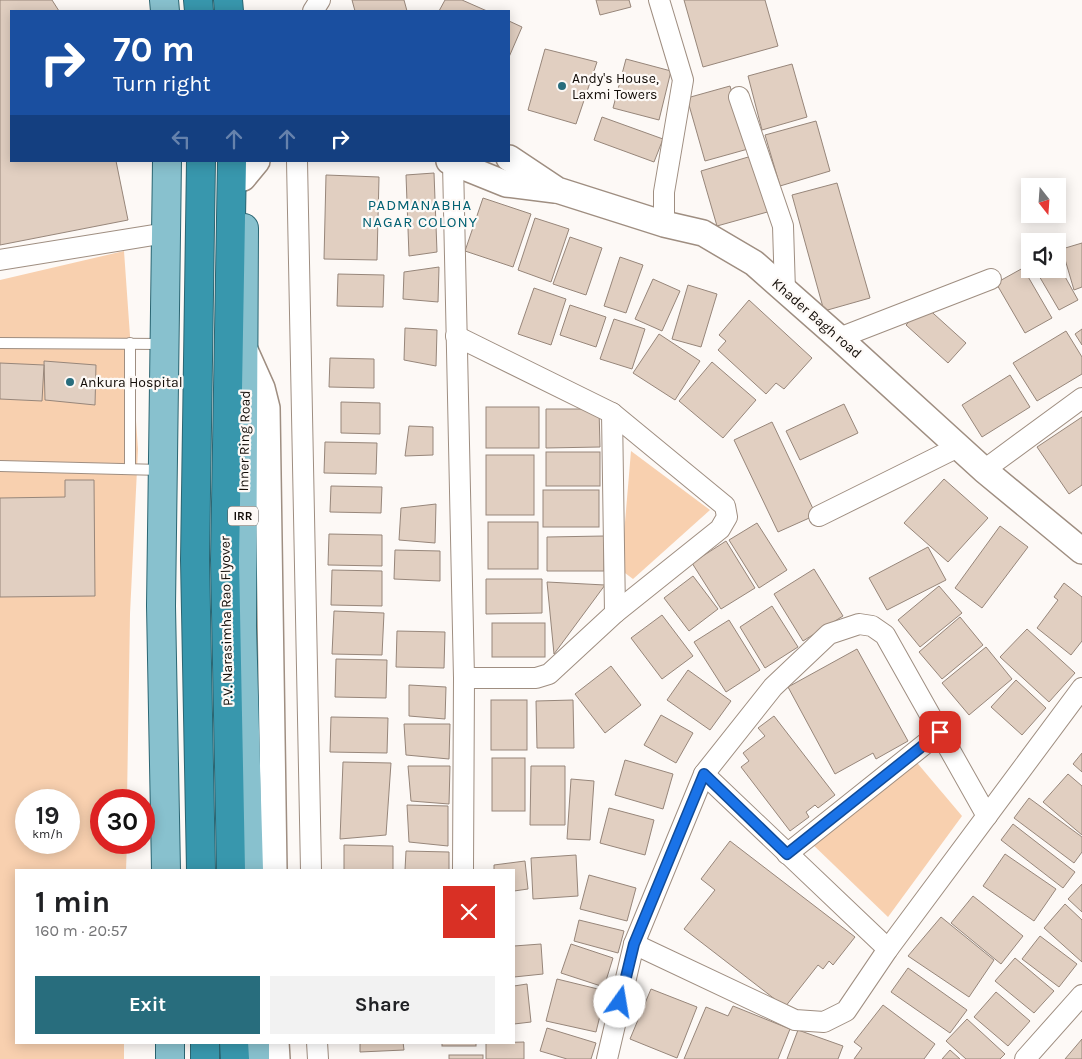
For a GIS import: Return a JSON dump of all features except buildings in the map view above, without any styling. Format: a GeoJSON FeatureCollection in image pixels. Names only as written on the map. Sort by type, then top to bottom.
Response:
{"type":"FeatureCollection","features":[{"type":"Feature","properties":{"kind":"highway","name":"P.V. Narasimha Rao Flyover"},"geometry":{"type":"LineString","coordinates":[[201,162],[195,560],[201,869]]}},
{"type":"Feature","properties":{"kind":"highway","name":"P.V. Narasimha Rao Flyover"},"geometry":{"type":"LineString","coordinates":[[231,869],[225,560],[244,165]]}},
{"type":"Feature","properties":{"kind":"highway"},"geometry":{"type":"LineString","coordinates":[[205,1044],[205,1059]]}},
{"type":"Feature","properties":{"kind":"highway"},"geometry":{"type":"LineString","coordinates":[[234,1044],[235,1059]]}},
{"type":"Feature","properties":{"kind":"main road"},"geometry":{"type":"LineString","coordinates":[[166,869],[161,606],[167,162]]}},
{"type":"Feature","properties":{"kind":"main road","name":"Inner Ring Road"},"geometry":{"type":"LineString","coordinates":[[244,165],[242,627],[249,869]]}},
{"type":"Feature","properties":{"kind":"main road"},"geometry":{"type":"LineString","coordinates":[[170,1044],[170,1059]]}},
{"type":"Feature","properties":{"kind":"main road"},"geometry":{"type":"LineString","coordinates":[[254,1044],[255,1059]]}},
{"type":"Feature","properties":{"kind":"street"},"geometry":{"type":"LineString","coordinates":[[658,0],[683,80],[664,192],[664,224]]}},
{"type":"Feature","properties":{"kind":"street"},"geometry":{"type":"LineString","coordinates":[[739,97],[783,226],[785,291]]}},
{"type":"Feature","properties":{"kind":"street","name":"Khader Bagh road"},"geometry":{"type":"LineString","coordinates":[[510,159],[557,190],[664,224],[702,233],[754,263],[984,470],[1082,551]]}},
{"type":"Feature","properties":{"kind":"street"},"geometry":{"type":"LineString","coordinates":[[297,162],[311,869]]}},
{"type":"Feature","properties":{"kind":"street"},"geometry":{"type":"LineString","coordinates":[[463,869],[464,678],[451,162],[506,184],[557,190]]}},
{"type":"Feature","properties":{"kind":"street"},"geometry":{"type":"LineString","coordinates":[[0,260],[166,233]]}},
{"type":"Feature","properties":{"kind":"street"},"geometry":{"type":"LineString","coordinates":[[839,338],[990,279]]}},
{"type":"Feature","properties":{"kind":"street"},"geometry":{"type":"LineString","coordinates":[[456,336],[612,413],[726,506],[727,517],[720,529],[616,613],[549,674],[536,678],[464,678]]}},
{"type":"Feature","properties":{"kind":"street"},"geometry":{"type":"LineString","coordinates":[[244,350],[262,388],[267,408],[274,869]]}},
{"type":"Feature","properties":{"kind":"street"},"geometry":{"type":"LineString","coordinates":[[984,470],[1082,398]]}},
{"type":"Feature","properties":{"kind":"street"},"geometry":{"type":"LineString","coordinates":[[612,413],[616,613]]}},
{"type":"Feature","properties":{"kind":"street"},"geometry":{"type":"LineString","coordinates":[[819,516],[958,447]]}},
{"type":"Feature","properties":{"kind":"street"},"geometry":{"type":"LineString","coordinates":[[607,1059],[634,944],[704,774],[773,687],[829,634],[859,624],[872,626],[885,635],[987,816]]}},
{"type":"Feature","properties":{"kind":"street"},"geometry":{"type":"LineString","coordinates":[[634,944],[795,1020],[824,1022],[846,1011],[888,949],[1082,688]]}},
{"type":"Feature","properties":{"kind":"street"},"geometry":{"type":"LineString","coordinates":[[787,854],[940,732]]}},
{"type":"Feature","properties":{"kind":"street"},"geometry":{"type":"LineString","coordinates":[[704,774],[888,949]]}},
{"type":"Feature","properties":{"kind":"street"},"geometry":{"type":"LineString","coordinates":[[1025,1059],[1082,995]]}},
{"type":"Feature","properties":{"kind":"street"},"geometry":{"type":"LineString","coordinates":[[276,1044],[277,1059]]}},
{"type":"Feature","properties":{"kind":"street"},"geometry":{"type":"LineString","coordinates":[[317,1044],[318,1059]]}},
{"type":"Feature","properties":{"kind":"lane"},"geometry":{"type":"LineString","coordinates":[[0,343],[165,344]]}},
{"type":"Feature","properties":{"kind":"lane"},"geometry":{"type":"LineString","coordinates":[[130,343],[130,468]]}},
{"type":"Feature","properties":{"kind":"lane"},"geometry":{"type":"LineString","coordinates":[[0,466],[163,470]]}},
{"type":"Feature","properties":{"kind":"shaded area"},"geometry":{"type":"Polygon","coordinates":[[[124,251],[138,449],[130,614],[127,789],[90,789],[90,854],[127,854],[126,869],[15,869],[15,1044],[124,1044],[124,1059],[0,1059],[0,280],[124,251]]]}},
{"type":"Feature","properties":{"kind":"shaded area"},"geometry":{"type":"Polygon","coordinates":[[[631,451],[710,510],[633,579],[621,570],[631,451]]]}},
{"type":"Feature","properties":{"kind":"shaded area"},"geometry":{"type":"Polygon","coordinates":[[[913,758],[962,816],[888,917],[807,839],[913,758]]]}},
{"type":"Feature","properties":{"kind":"place","name":"Andy's House, Laxmi Towers"},"geometry":{"type":"Point","coordinates":[562,86]}},
{"type":"Feature","properties":{"kind":"place","name":"Ankura Hospital"},"geometry":{"type":"Point","coordinates":[70,382]}},
{"type":"Feature","properties":{"kind":"district","name":"PADMANABHA NAGAR COLONY"},"geometry":{"type":"Point","coordinates":[420,214]}},
{"type":"Feature","properties":{"kind":"route"},"geometry":{"type":"LineString","coordinates":[[620,1002],[634,944],[704,774],[787,854],[940,732]]}}]}
